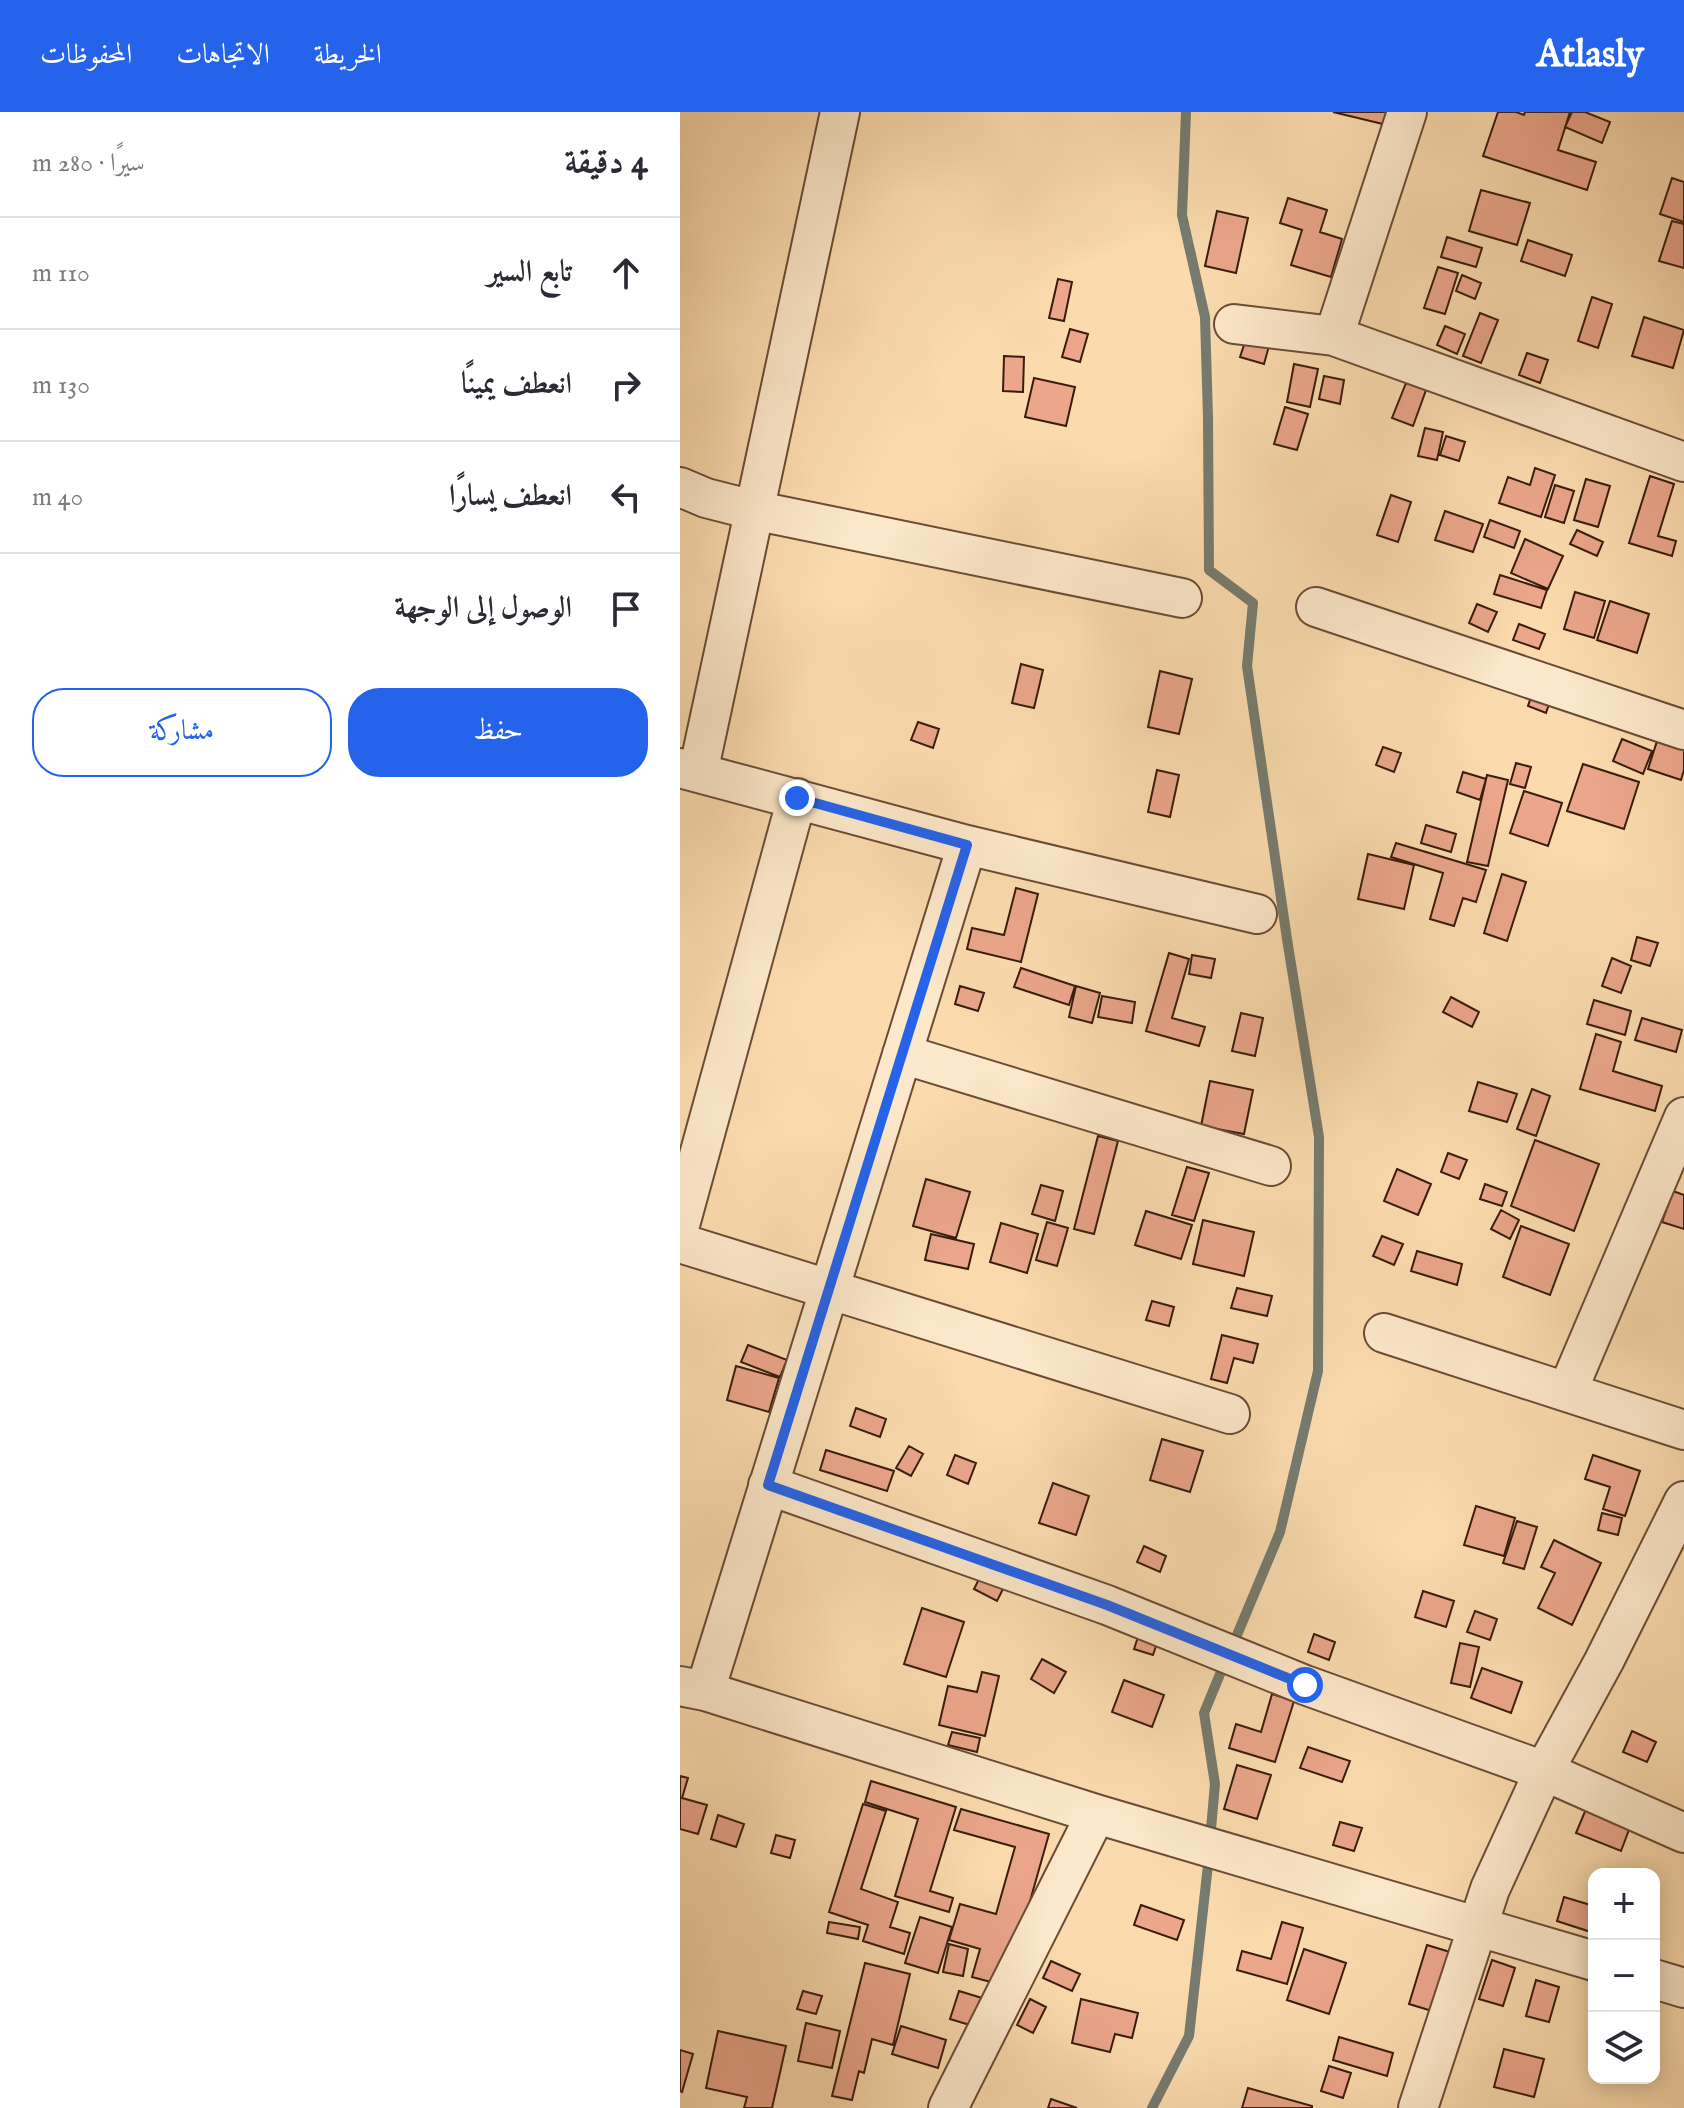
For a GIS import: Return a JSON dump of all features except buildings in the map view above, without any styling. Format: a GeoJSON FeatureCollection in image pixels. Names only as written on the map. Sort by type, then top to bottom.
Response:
{"type":"FeatureCollection","features":[{"type":"Feature","properties":{"kind":"street"},"geometry":{"type":"LineString","coordinates":[[840,112],[753,510],[689,770],[967,845],[1257,914]]}},
{"type":"Feature","properties":{"kind":"street"},"geometry":{"type":"LineString","coordinates":[[1334,336],[1407,112]]}},
{"type":"Feature","properties":{"kind":"street"},"geometry":{"type":"LineString","coordinates":[[1234,324],[1334,336],[1684,462]]}},
{"type":"Feature","properties":{"kind":"street"},"geometry":{"type":"LineString","coordinates":[[680,487],[706,498],[753,510],[1182,598]]}},
{"type":"Feature","properties":{"kind":"street"},"geometry":{"type":"LineString","coordinates":[[1316,607],[1684,730]]}},
{"type":"Feature","properties":{"kind":"street"},"geometry":{"type":"LineString","coordinates":[[680,1225],[797,798]]}},
{"type":"Feature","properties":{"kind":"street"},"geometry":{"type":"LineString","coordinates":[[967,845],[768,1485],[693,1688],[1096,1814],[1588,1959]]}},
{"type":"Feature","properties":{"kind":"street"},"geometry":{"type":"LineString","coordinates":[[902,1054],[1271,1166]]}},
{"type":"Feature","properties":{"kind":"street"},"geometry":{"type":"LineString","coordinates":[[1567,1392],[1684,1117]]}},
{"type":"Feature","properties":{"kind":"street"},"geometry":{"type":"LineString","coordinates":[[680,1243],[1230,1414]]}},
{"type":"Feature","properties":{"kind":"street"},"geometry":{"type":"LineString","coordinates":[[1384,1333],[1684,1430]]}},
{"type":"Feature","properties":{"kind":"street"},"geometry":{"type":"LineString","coordinates":[[768,1485],[1107,1605],[1305,1685],[1544,1771],[1684,1833]]}},
{"type":"Feature","properties":{"kind":"street"},"geometry":{"type":"LineString","coordinates":[[1418,2108],[1490,1889],[1544,1771],[1604,1661],[1684,1501]]}},
{"type":"Feature","properties":{"kind":"street"},"geometry":{"type":"LineString","coordinates":[[948,2108],[1096,1814]]}},
{"type":"Feature","properties":{"kind":"street"},"geometry":{"type":"LineString","coordinates":[[1660,1981],[1684,1988]]}},
{"type":"Feature","properties":{"kind":"waterway"},"geometry":{"type":"LineString","coordinates":[[1186,112],[1182,215],[1205,317],[1209,570],[1253,603],[1247,666],[1319,1137],[1318,1371],[1280,1532],[1232,1647]]}},
{"type":"Feature","properties":{"kind":"waterway"},"geometry":{"type":"LineString","coordinates":[[1210,1840],[1215,1784],[1204,1713],[1225,1662]]}},
{"type":"Feature","properties":{"kind":"waterway"},"geometry":{"type":"LineString","coordinates":[[1152,2108],[1189,2036],[1209,1856]]}},
{"type":"Feature","properties":{"kind":"route"},"geometry":{"type":"LineString","coordinates":[[797,798],[967,845],[768,1485],[1107,1605],[1305,1685]]}}]}
